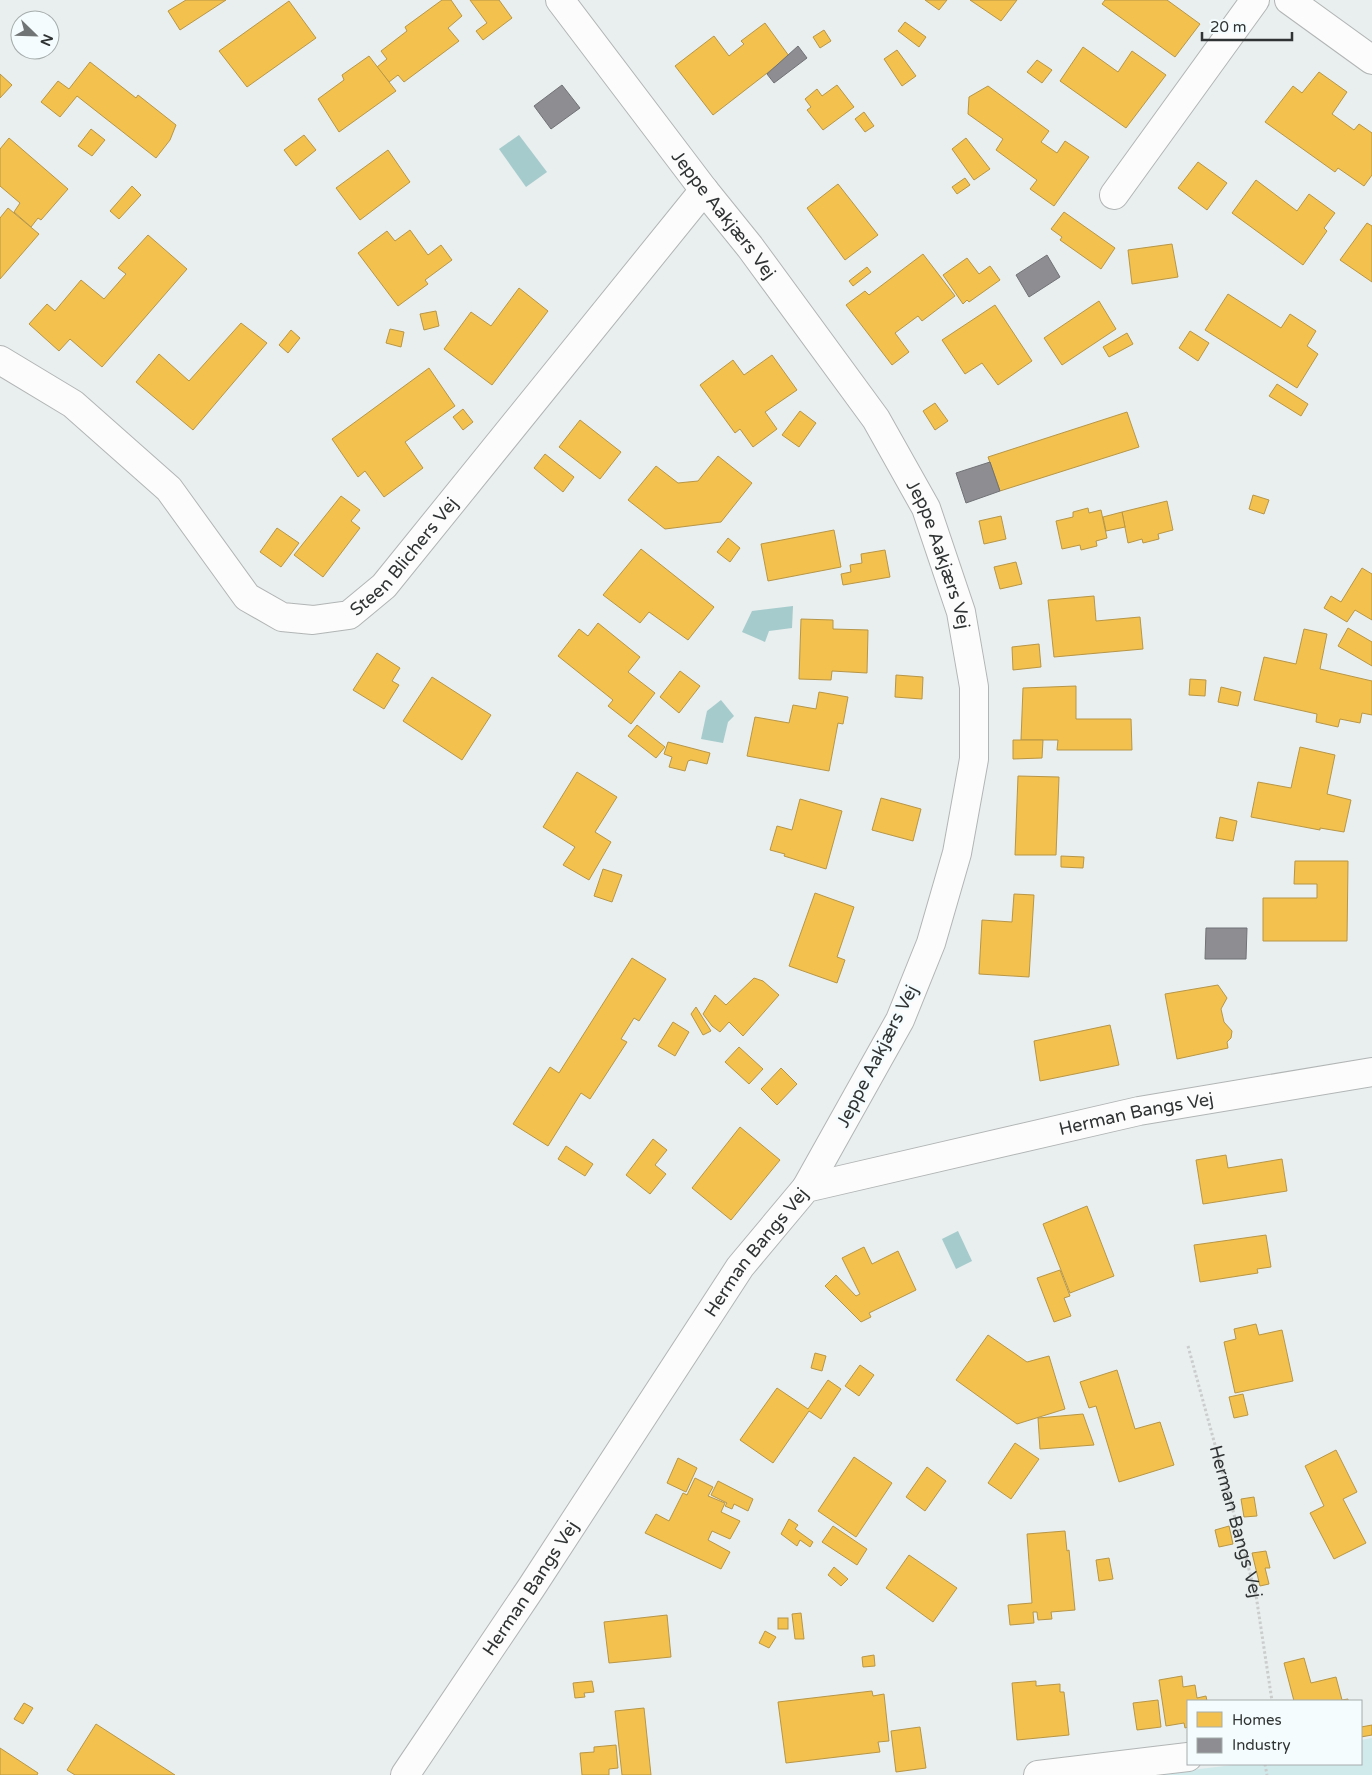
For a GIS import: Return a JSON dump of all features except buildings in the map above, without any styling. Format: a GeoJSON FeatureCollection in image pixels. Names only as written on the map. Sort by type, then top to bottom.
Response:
{"type":"FeatureCollection","features":[{"type":"Feature","properties":{"kind":"street","name":"Jeppe Aakjærs Vej"},"geometry":{"type":"LineString","coordinates":[[560,0],[704,190],[750,247],[876,419],[926,508],[961,612],[974,686],[974,758],[957,853],[932,943],[900,1020],[806,1188]]}},
{"type":"Feature","properties":{"kind":"street"},"geometry":{"type":"LineString","coordinates":[[1114,195],[1256,0]]}},
{"type":"Feature","properties":{"kind":"street"},"geometry":{"type":"LineString","coordinates":[[1289,0],[1372,60]]}},
{"type":"Feature","properties":{"kind":"street","name":"Steen Blichers Vej"},"geometry":{"type":"LineString","coordinates":[[0,360],[73,404],[169,489],[247,597],[282,617],[314,620],[349,615],[384,586],[704,190]]}},
{"type":"Feature","properties":{"kind":"street","name":"Herman Bangs Vej"},"geometry":{"type":"LineString","coordinates":[[405,1775],[531,1588],[740,1268],[806,1188],[1139,1111],[1372,1072]]}},
{"type":"Feature","properties":{"kind":"street"},"geometry":{"type":"LineString","coordinates":[[1038,1775],[1187,1757]]}},
{"type":"Feature","properties":{"kind":"path","name":"Herman Bangs Vej"},"geometry":{"type":"LineString","coordinates":[[1188,1346],[1256,1595],[1272,1700]]}},
{"type":"Feature","properties":{"kind":"shaded area"},"geometry":{"type":"Polygon","coordinates":[[[519,135],[547,172],[526,187],[499,149],[519,135]]]}},
{"type":"Feature","properties":{"kind":"shaded area"},"geometry":{"type":"Polygon","coordinates":[[[793,606],[792,628],[769,631],[765,642],[742,632],[752,611],[793,606]]]}},
{"type":"Feature","properties":{"kind":"shaded area"},"geometry":{"type":"Polygon","coordinates":[[[721,700],[734,716],[728,722],[723,743],[701,739],[707,711],[721,700]]]}},
{"type":"Feature","properties":{"kind":"shaded area"},"geometry":{"type":"Polygon","coordinates":[[[958,1231],[972,1261],[956,1269],[942,1239],[958,1231]]]}},
{"type":"Feature","properties":{"kind":"shaded area"},"geometry":{"type":"Polygon","coordinates":[[[1372,1738],[1372,1775],[1149,1775],[1234,1765],[1362,1765],[1362,1740],[1372,1738]]]}}]}
